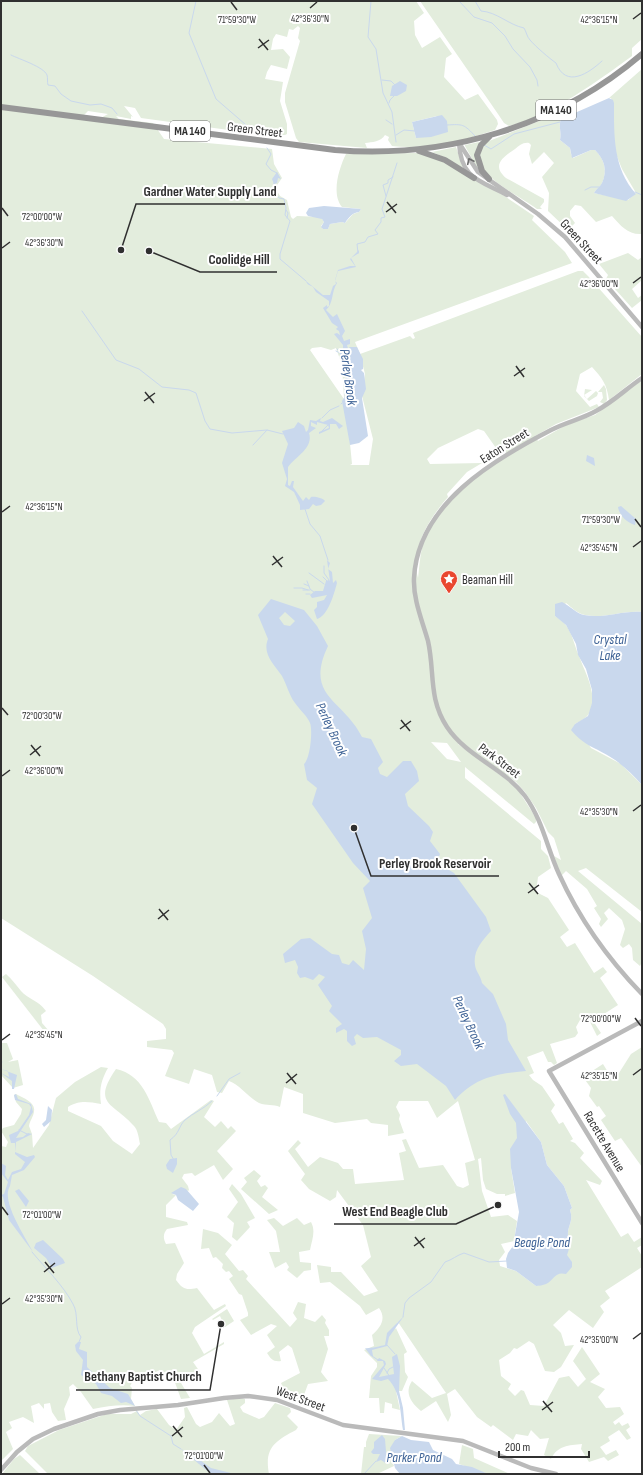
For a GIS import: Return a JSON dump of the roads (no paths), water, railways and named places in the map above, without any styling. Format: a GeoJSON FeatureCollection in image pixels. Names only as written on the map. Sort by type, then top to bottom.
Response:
{"type":"FeatureCollection","features":[{"type":"Feature","properties":{"kind":"highway","name":"MA 140"},"geometry":{"type":"LineString","coordinates":[[459,143],[493,135],[537,119],[572,102],[605,82],[642,54]]}},
{"type":"Feature","properties":{"kind":"highway","name":"Green Street"},"geometry":{"type":"LineString","coordinates":[[1,107],[334,150],[378,152],[413,150],[459,143]]}},
{"type":"Feature","properties":{"kind":"highway"},"geometry":{"type":"LineString","coordinates":[[489,179],[479,165],[477,153],[480,145],[493,135]]}},
{"type":"Feature","properties":{"kind":"highway"},"geometry":{"type":"LineString","coordinates":[[413,150],[443,158],[474,178]]}},
{"type":"Feature","properties":{"kind":"street","name":"Green Street"},"geometry":{"type":"LineString","coordinates":[[459,143],[462,162],[474,178],[533,211]]}},
{"type":"Feature","properties":{"kind":"street","name":"Green Street"},"geometry":{"type":"LineString","coordinates":[[459,143],[465,149],[475,169],[533,211],[569,242],[642,326]]}},
{"type":"Feature","properties":{"kind":"street","name":"Eaton Street"},"geometry":{"type":"LineString","coordinates":[[415,569],[420,544],[433,520],[453,497],[481,472],[499,459],[550,430],[597,411],[642,378]]}},
{"type":"Feature","properties":{"kind":"street","name":"Park Street"},"geometry":{"type":"LineString","coordinates":[[415,569],[414,584],[416,599],[429,646],[434,695],[441,716],[461,744],[511,781],[526,798],[540,820],[558,872],[582,918],[642,994]]}},
{"type":"Feature","properties":{"kind":"street","name":"Racette Avenue"},"geometry":{"type":"LineString","coordinates":[[642,1021],[549,1071],[642,1223]]}},
{"type":"Feature","properties":{"kind":"street","name":"West Street"},"geometry":{"type":"LineString","coordinates":[[1,1470],[22,1448],[44,1434],[98,1414],[178,1405],[235,1396],[264,1397],[298,1407],[344,1425],[450,1438],[463,1441],[532,1468],[556,1474]]}},
{"type":"Feature","properties":{"kind":"water"},"geometry":{"type":"Polygon","coordinates":[[[400,81],[407,85],[406,91],[397,96],[390,96],[392,86],[400,81]]]}},
{"type":"Feature","properties":{"kind":"water"},"geometry":{"type":"Polygon","coordinates":[[[609,98],[613,100],[614,103],[616,151],[619,162],[628,184],[636,194],[626,201],[594,193],[602,183],[605,174],[603,161],[595,150],[591,150],[572,158],[570,148],[560,140],[561,119],[609,98]]]}},
{"type":"Feature","properties":{"kind":"water"},"geometry":{"type":"Polygon","coordinates":[[[442,115],[447,121],[448,132],[431,137],[416,138],[412,122],[442,115]]]}},
{"type":"Feature","properties":{"kind":"water"},"geometry":{"type":"Polygon","coordinates":[[[277,172],[281,179],[278,178],[277,183],[274,184],[272,179],[277,172]]]}},
{"type":"Feature","properties":{"kind":"water"},"geometry":{"type":"Polygon","coordinates":[[[324,206],[361,209],[359,212],[354,213],[345,223],[330,224],[328,229],[323,229],[321,227],[324,222],[322,219],[308,216],[306,213],[309,208],[324,206]]]}},
{"type":"Feature","properties":{"kind":"water"},"geometry":{"type":"Polygon","coordinates":[[[359,250],[359,253],[351,258],[359,250]]]}},
{"type":"Feature","properties":{"kind":"water"},"geometry":{"type":"Polygon","coordinates":[[[351,258],[356,267],[338,271],[335,281],[338,270],[355,266],[350,259],[351,258]]]}},
{"type":"Feature","properties":{"kind":"water"},"geometry":{"type":"Polygon","coordinates":[[[306,281],[323,295],[330,295],[333,286],[336,284],[335,281],[337,283],[329,307],[326,310],[333,317],[337,314],[345,331],[342,336],[344,341],[350,339],[350,344],[347,345],[349,352],[352,352],[349,347],[357,347],[363,359],[363,369],[361,370],[364,373],[366,389],[362,398],[368,436],[359,443],[350,445],[342,401],[345,396],[344,391],[347,384],[344,381],[348,375],[345,375],[344,370],[348,366],[345,360],[347,358],[345,354],[340,355],[340,348],[343,350],[343,345],[334,334],[337,333],[340,335],[339,331],[336,329],[338,327],[332,323],[323,308],[327,305],[327,307],[329,306],[329,301],[316,292],[306,281]]]}},
{"type":"Feature","properties":{"kind":"water"},"geometry":{"type":"Polygon","coordinates":[[[321,418],[320,421],[323,422],[332,418],[343,426],[339,429],[336,424],[330,424],[330,429],[319,434],[319,432],[329,428],[328,425],[317,422],[317,425],[311,422],[311,426],[316,428],[309,433],[309,443],[306,448],[288,467],[288,485],[290,486],[292,481],[294,481],[293,487],[303,501],[306,497],[309,500],[311,497],[316,497],[325,501],[321,505],[316,506],[313,504],[309,509],[300,510],[300,505],[294,492],[285,486],[287,479],[282,463],[288,444],[282,431],[294,428],[298,422],[304,426],[306,432],[308,430],[310,420],[316,421],[321,418]]]}},
{"type":"Feature","properties":{"kind":"water"},"geometry":{"type":"Polygon","coordinates":[[[587,455],[594,458],[595,466],[586,461],[587,455]]]}},
{"type":"Feature","properties":{"kind":"water"},"geometry":{"type":"Polygon","coordinates":[[[621,506],[636,519],[635,525],[622,516],[618,507],[621,506]]]}},
{"type":"Feature","properties":{"kind":"water"},"geometry":{"type":"Polygon","coordinates":[[[327,560],[330,563],[328,568],[327,560]]]}},
{"type":"Feature","properties":{"kind":"water"},"geometry":{"type":"Polygon","coordinates":[[[328,569],[332,572],[333,583],[336,580],[337,583],[327,609],[321,617],[317,619],[314,610],[317,607],[317,602],[324,600],[327,595],[312,598],[310,595],[315,591],[323,591],[326,581],[330,581],[328,569]]]}},
{"type":"Feature","properties":{"kind":"water"},"geometry":{"type":"Polygon","coordinates":[[[271,599],[304,610],[317,626],[328,646],[322,663],[321,676],[323,687],[354,724],[362,737],[371,739],[383,762],[378,768],[380,774],[387,777],[403,761],[411,761],[417,771],[419,781],[405,794],[408,806],[429,826],[433,832],[430,841],[440,854],[438,859],[444,867],[454,873],[486,917],[491,931],[476,953],[476,969],[482,983],[493,994],[506,1024],[508,1040],[526,1071],[496,1075],[487,1078],[471,1086],[455,1100],[446,1086],[417,1064],[401,1066],[394,1061],[401,1055],[401,1050],[377,1037],[363,1038],[357,1034],[354,1037],[356,1044],[352,1046],[347,1041],[347,1031],[344,1029],[336,1033],[336,1028],[342,1024],[329,1011],[332,1006],[318,985],[325,977],[319,974],[313,980],[305,977],[300,978],[297,973],[298,967],[295,960],[285,963],[283,954],[301,939],[310,938],[332,954],[339,955],[342,963],[349,965],[353,960],[364,970],[366,949],[362,931],[372,918],[363,888],[370,881],[353,863],[312,804],[317,788],[307,780],[304,764],[308,757],[310,745],[310,723],[293,700],[282,676],[270,659],[267,649],[268,639],[258,615],[271,599]],[[285,612],[279,618],[284,625],[290,626],[295,621],[285,612]]]}},
{"type":"Feature","properties":{"kind":"water","name":"Crystal Lake"},"geometry":{"type":"Polygon","coordinates":[[[562,602],[581,614],[591,616],[642,612],[642,785],[620,764],[606,754],[580,740],[571,730],[575,724],[588,716],[592,703],[592,690],[586,669],[578,655],[576,644],[566,625],[555,616],[555,604],[562,602]]]}},
{"type":"Feature","properties":{"kind":"water"},"geometry":{"type":"Polygon","coordinates":[[[8,1072],[17,1075],[14,1089],[12,1089],[12,1081],[1,1073],[9,1077],[8,1072]]]}},
{"type":"Feature","properties":{"kind":"water"},"geometry":{"type":"Polygon","coordinates":[[[16,1094],[18,1099],[31,1104],[33,1112],[16,1138],[23,1137],[28,1133],[32,1134],[16,1142],[15,1152],[15,1143],[11,1143],[9,1135],[18,1131],[29,1115],[31,1107],[29,1104],[15,1100],[14,1095],[16,1094]]]}},
{"type":"Feature","properties":{"kind":"water","name":"Beagle Pond"},"geometry":{"type":"Polygon","coordinates":[[[505,1094],[541,1142],[547,1165],[564,1186],[572,1208],[570,1210],[571,1221],[568,1233],[569,1250],[567,1255],[572,1262],[572,1267],[566,1274],[559,1274],[546,1284],[540,1286],[536,1286],[516,1271],[507,1268],[506,1259],[513,1246],[519,1212],[511,1168],[510,1149],[517,1138],[516,1123],[510,1114],[503,1095],[505,1094]]]}},
{"type":"Feature","properties":{"kind":"water"},"geometry":{"type":"Polygon","coordinates":[[[48,1106],[52,1110],[51,1121],[44,1127],[42,1124],[46,1120],[48,1106]]]}},
{"type":"Feature","properties":{"kind":"water"},"geometry":{"type":"Polygon","coordinates":[[[15,1152],[27,1157],[34,1155],[35,1157],[24,1170],[12,1175],[8,1192],[8,1200],[15,1219],[33,1252],[9,1220],[3,1197],[1,1195],[4,1194],[8,1182],[1,1173],[1,1163],[6,1166],[5,1175],[8,1180],[12,1172],[21,1169],[25,1162],[15,1154],[15,1152]]]}},
{"type":"Feature","properties":{"kind":"water"},"geometry":{"type":"Polygon","coordinates":[[[177,1158],[177,1164],[173,1173],[167,1169],[166,1165],[170,1159],[177,1158]]]}},
{"type":"Feature","properties":{"kind":"water"},"geometry":{"type":"Polygon","coordinates":[[[181,1187],[186,1189],[199,1204],[193,1211],[178,1200],[176,1195],[171,1193],[181,1187]]]}},
{"type":"Feature","properties":{"kind":"water"},"geometry":{"type":"Polygon","coordinates":[[[19,1189],[29,1201],[26,1207],[15,1191],[19,1189]]]}},
{"type":"Feature","properties":{"kind":"water"},"geometry":{"type":"Polygon","coordinates":[[[43,1240],[63,1259],[65,1263],[49,1269],[51,1266],[46,1258],[34,1248],[36,1243],[43,1240]]]}},
{"type":"Feature","properties":{"kind":"water"},"geometry":{"type":"Polygon","coordinates":[[[404,1316],[389,1337],[387,1346],[372,1350],[373,1356],[371,1356],[365,1348],[385,1345],[387,1333],[404,1316]]]}},
{"type":"Feature","properties":{"kind":"water"},"geometry":{"type":"Polygon","coordinates":[[[78,1342],[81,1342],[79,1349],[87,1352],[87,1367],[110,1388],[128,1394],[135,1406],[126,1402],[121,1403],[112,1396],[101,1393],[96,1384],[81,1375],[83,1360],[76,1351],[75,1345],[78,1342]]]}},
{"type":"Feature","properties":{"kind":"water"},"geometry":{"type":"Polygon","coordinates":[[[397,1354],[400,1366],[399,1391],[403,1408],[405,1430],[403,1430],[398,1396],[392,1384],[388,1379],[381,1381],[372,1379],[384,1365],[383,1361],[377,1361],[379,1358],[385,1361],[386,1364],[379,1377],[394,1374],[392,1357],[397,1354]]]}},
{"type":"Feature","properties":{"kind":"water"},"geometry":{"type":"Polygon","coordinates":[[[382,1435],[385,1439],[387,1464],[381,1460],[376,1462],[380,1454],[373,1454],[371,1452],[374,1448],[374,1442],[382,1435]]]}},
{"type":"Feature","properties":{"kind":"water","name":"Parker Pond"},"geometry":{"type":"Polygon","coordinates":[[[402,1436],[411,1440],[429,1442],[433,1450],[452,1459],[456,1464],[472,1467],[488,1474],[400,1474],[395,1468],[390,1448],[395,1440],[402,1436]]]}},
{"type":"Feature","properties":{"kind":"water"},"geometry":{"type":"Polygon","coordinates":[[[181,1449],[190,1453],[211,1468],[235,1474],[211,1474],[181,1449]]]}},
{"type":"Feature","properties":{"kind":"waterway"},"geometry":{"type":"LineString","coordinates":[[196,1],[189,33],[216,99],[253,131],[266,134]]}},
{"type":"Feature","properties":{"kind":"waterway","name":"Perley Brook"},"geometry":{"type":"LineString","coordinates":[[371,1],[368,37],[376,49],[383,93],[392,112],[396,142]]}},
{"type":"Feature","properties":{"kind":"waterway"},"geometry":{"type":"LineString","coordinates":[[459,1],[474,17],[492,23],[505,36],[513,49],[530,67],[537,80],[538,86]]}},
{"type":"Feature","properties":{"kind":"waterway"},"geometry":{"type":"LineString","coordinates":[[475,1],[481,11],[487,12],[524,28],[530,40],[556,63],[560,71],[566,75],[572,77],[584,74],[602,61]]}},
{"type":"Feature","properties":{"kind":"waterway"},"geometry":{"type":"LineString","coordinates":[[11,55],[45,72],[47,75],[48,85],[55,86],[61,94],[71,101],[90,105],[101,104],[112,108],[117,114]]}},
{"type":"Feature","properties":{"kind":"waterway"},"geometry":{"type":"LineString","coordinates":[[382,80],[391,81],[395,85]]}},
{"type":"Feature","properties":{"kind":"waterway"},"geometry":{"type":"LineString","coordinates":[[389,103],[395,95]]}},
{"type":"Feature","properties":{"kind":"waterway"},"geometry":{"type":"LineString","coordinates":[[386,120],[392,124]]}},
{"type":"Feature","properties":{"kind":"waterway"},"geometry":{"type":"LineString","coordinates":[[484,145],[491,149],[514,134],[560,122]]}},
{"type":"Feature","properties":{"kind":"waterway"},"geometry":{"type":"LineString","coordinates":[[447,125],[463,126],[475,136]]}},
{"type":"Feature","properties":{"kind":"waterway"},"geometry":{"type":"LineString","coordinates":[[396,135],[404,130],[415,131]]}},
{"type":"Feature","properties":{"kind":"waterway"},"geometry":{"type":"LineString","coordinates":[[267,148],[271,154],[266,164],[271,170],[277,173]]}},
{"type":"Feature","properties":{"kind":"waterway","name":"Perley Brook"},"geometry":{"type":"LineString","coordinates":[[358,253],[357,244],[365,242],[368,237],[378,234],[375,230],[381,222],[381,218],[385,217],[382,209],[397,163]]}},
{"type":"Feature","properties":{"kind":"waterway"},"geometry":{"type":"LineString","coordinates":[[386,196],[383,185],[388,183],[388,180],[393,177]]}},
{"type":"Feature","properties":{"kind":"waterway"},"geometry":{"type":"LineString","coordinates":[[274,183],[273,192],[275,192],[279,198],[284,199],[286,208],[285,215],[290,221],[280,254],[280,259],[306,281]]}},
{"type":"Feature","properties":{"kind":"waterway"},"geometry":{"type":"LineString","coordinates":[[585,190],[591,187],[599,187]]}},
{"type":"Feature","properties":{"kind":"waterway"},"geometry":{"type":"LineString","coordinates":[[635,192],[642,195]]}},
{"type":"Feature","properties":{"kind":"waterway"},"geometry":{"type":"LineString","coordinates":[[286,210],[288,213],[287,218]]}},
{"type":"Feature","properties":{"kind":"waterway"},"geometry":{"type":"LineString","coordinates":[[82,311],[116,360],[139,369],[162,387],[189,390],[196,393],[205,421],[210,429],[232,433],[267,430]]}},
{"type":"Feature","properties":{"kind":"waterway"},"geometry":{"type":"LineString","coordinates":[[337,349],[341,352]]}},
{"type":"Feature","properties":{"kind":"waterway"},"geometry":{"type":"LineString","coordinates":[[336,351],[340,353]]}},
{"type":"Feature","properties":{"kind":"waterway"},"geometry":{"type":"LineString","coordinates":[[343,361],[346,368]]}},
{"type":"Feature","properties":{"kind":"waterway"},"geometry":{"type":"LineString","coordinates":[[322,418],[330,410],[339,406]]}},
{"type":"Feature","properties":{"kind":"waterway"},"geometry":{"type":"LineString","coordinates":[[322,431],[328,425]]}},
{"type":"Feature","properties":{"kind":"waterway"},"geometry":{"type":"LineString","coordinates":[[253,445],[267,430],[283,434]]}},
{"type":"Feature","properties":{"kind":"waterway","name":"Perley Brook"},"geometry":{"type":"LineString","coordinates":[[305,509],[310,524],[320,536],[328,560]]}},
{"type":"Feature","properties":{"kind":"waterway"},"geometry":{"type":"LineString","coordinates":[[324,566],[324,573],[329,580]]}},
{"type":"Feature","properties":{"kind":"waterway"},"geometry":{"type":"LineString","coordinates":[[309,573],[324,584]]}},
{"type":"Feature","properties":{"kind":"waterway"},"geometry":{"type":"LineString","coordinates":[[323,577],[327,581]]}},
{"type":"Feature","properties":{"kind":"waterway"},"geometry":{"type":"LineString","coordinates":[[307,581],[310,589],[315,593]]}},
{"type":"Feature","properties":{"kind":"waterway"},"geometry":{"type":"LineString","coordinates":[[304,584],[309,586]]}},
{"type":"Feature","properties":{"kind":"waterway"},"geometry":{"type":"LineString","coordinates":[[294,588],[308,590]]}},
{"type":"Feature","properties":{"kind":"waterway"},"geometry":{"type":"LineString","coordinates":[[303,590],[310,590]]}},
{"type":"Feature","properties":{"kind":"waterway"},"geometry":{"type":"LineString","coordinates":[[217,1096],[229,1079],[240,1073]]}},
{"type":"Feature","properties":{"kind":"waterway"},"geometry":{"type":"LineString","coordinates":[[174,1160],[171,1155],[170,1140],[176,1135],[185,1120],[212,1101]]}},
{"type":"Feature","properties":{"kind":"waterway"},"geometry":{"type":"LineString","coordinates":[[19,1130],[27,1134]]}},
{"type":"Feature","properties":{"kind":"waterway"},"geometry":{"type":"LineString","coordinates":[[32,1252],[59,1284],[73,1304],[76,1312],[78,1330],[81,1337],[79,1342]]}},
{"type":"Feature","properties":{"kind":"waterway","name":"Perley Brook"},"geometry":{"type":"LineString","coordinates":[[403,1317],[405,1303],[409,1298],[431,1282],[445,1262],[464,1253],[489,1262],[507,1261]]}},
{"type":"Feature","properties":{"kind":"waterway"},"geometry":{"type":"LineString","coordinates":[[387,1345],[395,1354]]}},
{"type":"Feature","properties":{"kind":"waterway","name":"Perley Brook"},"geometry":{"type":"LineString","coordinates":[[372,1356],[378,1360]]}},
{"type":"Feature","properties":{"kind":"waterway"},"geometry":{"type":"LineString","coordinates":[[387,1373],[389,1369],[393,1367]]}},
{"type":"Feature","properties":{"kind":"waterway"},"geometry":{"type":"LineString","coordinates":[[384,1368],[390,1377]]}},
{"type":"Feature","properties":{"kind":"waterway"},"geometry":{"type":"LineString","coordinates":[[136,1410],[140,1416],[171,1436],[173,1444],[181,1449]]}},
{"type":"Feature","properties":{"kind":"waterway"},"geometry":{"type":"LineString","coordinates":[[364,1474],[376,1461]]}},
{"type":"Feature","properties":{"kind":"place","name":"Gardner Water Supply Land"},"geometry":{"type":"Point","coordinates":[121,250]}},
{"type":"Feature","properties":{"kind":"place","name":"Coolidge Hill"},"geometry":{"type":"Point","coordinates":[149,251]}},
{"type":"Feature","properties":{"kind":"place","name":"Beaman Hill"},"geometry":{"type":"Point","coordinates":[449,594]}},
{"type":"Feature","properties":{"kind":"place","name":"Perley Brook Reservoir"},"geometry":{"type":"Point","coordinates":[354,828]}},
{"type":"Feature","properties":{"kind":"place","name":"West End Beagle Club"},"geometry":{"type":"Point","coordinates":[498,1205]}},
{"type":"Feature","properties":{"kind":"place","name":"Bethany Baptist Church"},"geometry":{"type":"Point","coordinates":[221,1324]}}]}
